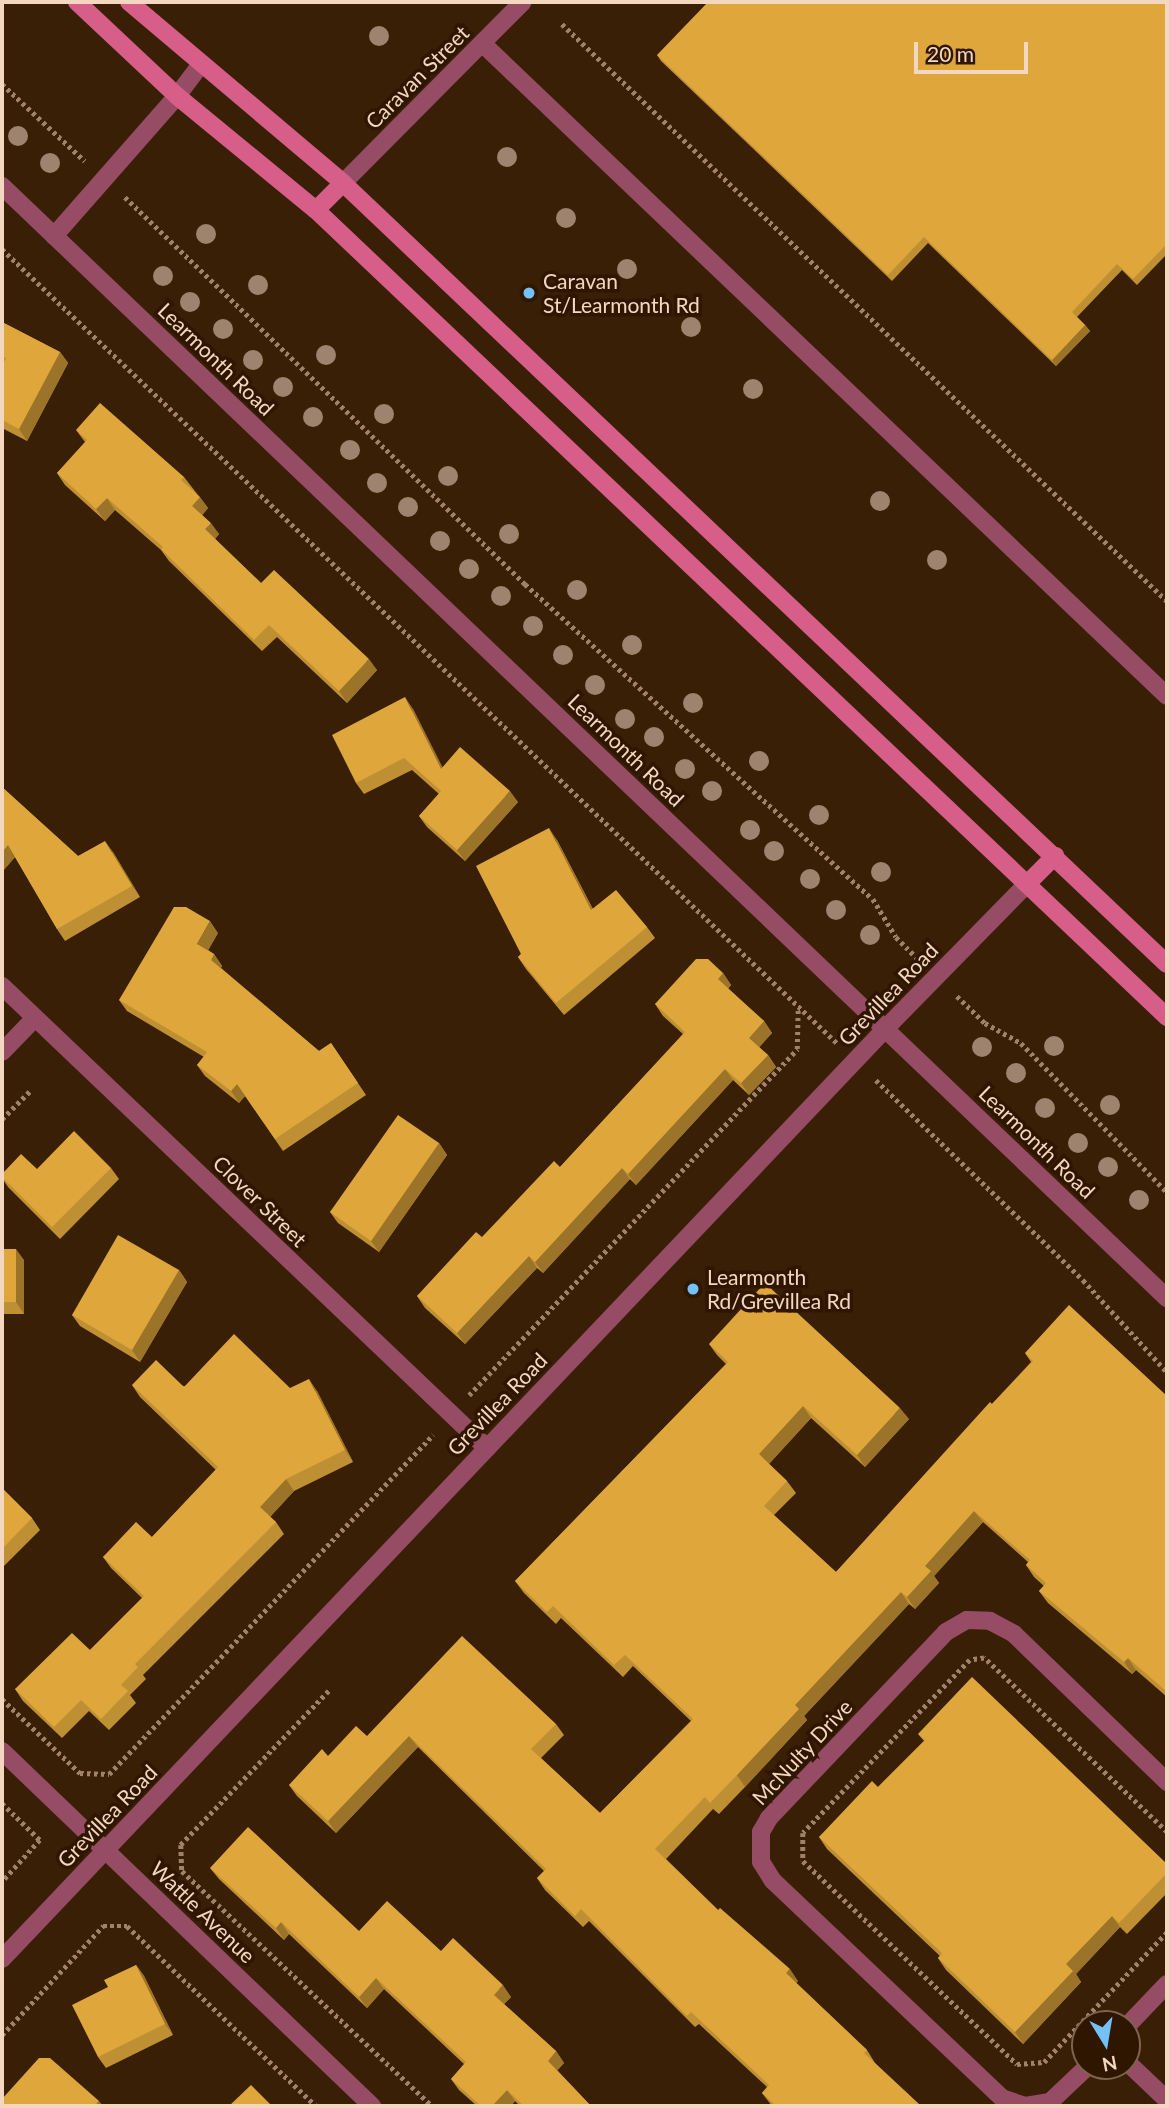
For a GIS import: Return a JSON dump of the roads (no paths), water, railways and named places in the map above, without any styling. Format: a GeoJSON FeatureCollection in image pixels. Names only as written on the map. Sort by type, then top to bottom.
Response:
{"type":"FeatureCollection","features":[{"type":"Feature","properties":{"kind":"main road"},"geometry":{"type":"LineString","coordinates":[[77,2],[177,96],[316,210],[1167,1017]]}},
{"type":"Feature","properties":{"kind":"main road"},"geometry":{"type":"LineString","coordinates":[[129,2],[200,65],[343,183],[1167,964]]}},
{"type":"Feature","properties":{"kind":"main road"},"geometry":{"type":"LineString","coordinates":[[316,210],[343,183]]}},
{"type":"Feature","properties":{"kind":"main road"},"geometry":{"type":"LineString","coordinates":[[1027,884],[1055,856]]}},
{"type":"Feature","properties":{"kind":"street","name":"Caravan Street"},"geometry":{"type":"LineString","coordinates":[[343,183],[523,2]]}},
{"type":"Feature","properties":{"kind":"street"},"geometry":{"type":"LineString","coordinates":[[482,44],[1167,696]]}},
{"type":"Feature","properties":{"kind":"street"},"geometry":{"type":"LineString","coordinates":[[54,236],[177,96],[200,65]]}},
{"type":"Feature","properties":{"kind":"street","name":"Learmonth Road"},"geometry":{"type":"LineString","coordinates":[[2,186],[1167,1298]]}},
{"type":"Feature","properties":{"kind":"street","name":"Grevillea Road"},"geometry":{"type":"LineString","coordinates":[[2,1959],[885,1028],[1027,884]]}},
{"type":"Feature","properties":{"kind":"street","name":"Clover Street"},"geometry":{"type":"LineString","coordinates":[[2,986],[487,1448]]}},
{"type":"Feature","properties":{"kind":"street"},"geometry":{"type":"LineString","coordinates":[[2,1052],[35,1018]]}},
{"type":"Feature","properties":{"kind":"street","name":"McNulty Drive"},"geometry":{"type":"LineString","coordinates":[[1074,2080],[1051,2102],[1025,2106],[1002,2098],[773,1881],[761,1862],[761,1832],[769,1818],[946,1632],[967,1620],[990,1621],[1014,1634],[1167,1782]]}},
{"type":"Feature","properties":{"kind":"street","name":"Wattle Avenue"},"geometry":{"type":"LineString","coordinates":[[2,1751],[372,2106]]}},
{"type":"Feature","properties":{"kind":"street"},"geometry":{"type":"LineString","coordinates":[[1141,2011],[1167,1984]]}},
{"type":"Feature","properties":{"kind":"street"},"geometry":{"type":"LineString","coordinates":[[1141,2075],[1167,2100]]}},
{"type":"Feature","properties":{"kind":"place","name":"Caravan St/Learmonth Rd"},"geometry":{"type":"Point","coordinates":[529,293]}},
{"type":"Feature","properties":{"kind":"place","name":"Learmonth Rd/Grevillea Rd"},"geometry":{"type":"Point","coordinates":[693,1289]}}]}
